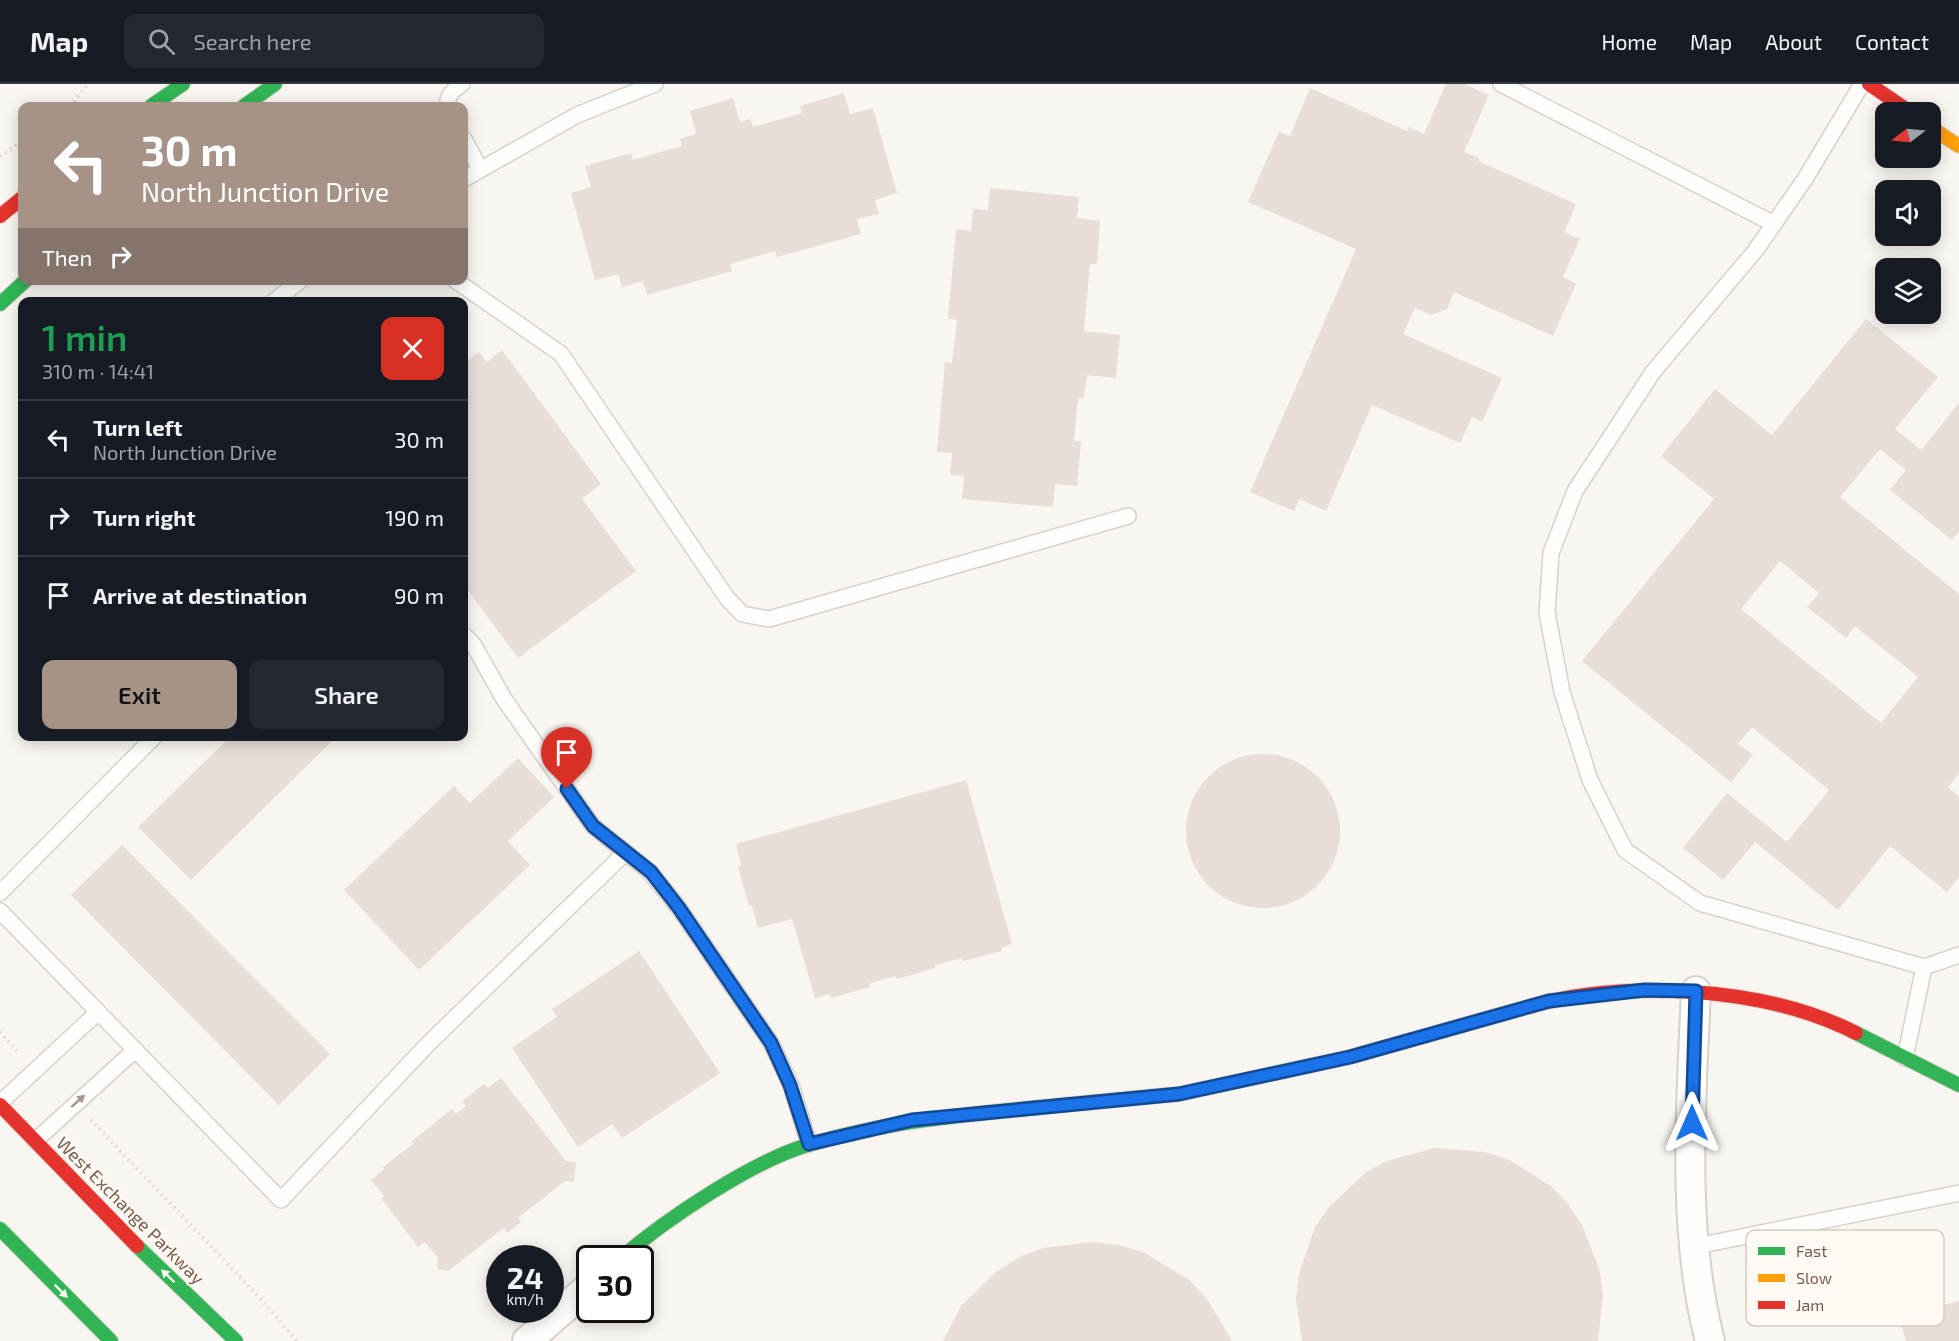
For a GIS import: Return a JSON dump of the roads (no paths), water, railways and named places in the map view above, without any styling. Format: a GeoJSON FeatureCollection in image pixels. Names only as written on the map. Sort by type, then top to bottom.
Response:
{"type":"FeatureCollection","features":[{"type":"Feature","properties":{"kind":"street"},"geometry":{"type":"LineString","coordinates":[[250,102],[275,84]]}},
{"type":"Feature","properties":{"kind":"street"},"geometry":{"type":"LineString","coordinates":[[1869,84],[1895,102]]}},
{"type":"Feature","properties":{"kind":"street"},"geometry":{"type":"LineString","coordinates":[[156,102],[176,86]]}},
{"type":"Feature","properties":{"kind":"street"},"geometry":{"type":"LineString","coordinates":[[1941,134],[1959,146]]}},
{"type":"Feature","properties":{"kind":"street"},"geometry":{"type":"LineString","coordinates":[[0,216],[18,201]]}},
{"type":"Feature","properties":{"kind":"street"},"geometry":{"type":"LineString","coordinates":[[0,304],[21,285]]}},
{"type":"Feature","properties":{"kind":"street"},"geometry":{"type":"LineString","coordinates":[[636,1245],[650,1233],[751,1170],[809,1144],[912,1120],[1179,1094],[1350,1057],[1549,1001],[1645,990],[1696,991],[1752,999],[1799,1011],[1849,1029],[1959,1085]]}},
{"type":"Feature","properties":{"kind":"street"},"geometry":{"type":"LineString","coordinates":[[1696,991],[1692,1082],[1692,1247],[1710,1341]]}},
{"type":"Feature","properties":{"kind":"street","name":"West Exchange Parkway"},"geometry":{"type":"LineString","coordinates":[[0,1104],[151,1260],[236,1341]]}},
{"type":"Feature","properties":{"kind":"street"},"geometry":{"type":"LineString","coordinates":[[0,1229],[111,1341]]}},
{"type":"Feature","properties":{"kind":"street"},"geometry":{"type":"LineString","coordinates":[[527,1341],[576,1298]]}},
{"type":"Feature","properties":{"kind":"lane"},"geometry":{"type":"LineString","coordinates":[[447,102],[454,89],[462,84]]}},
{"type":"Feature","properties":{"kind":"lane"},"geometry":{"type":"LineString","coordinates":[[468,176],[577,115],[655,84]]}},
{"type":"Feature","properties":{"kind":"lane"},"geometry":{"type":"LineString","coordinates":[[1502,84],[1774,224]]}},
{"type":"Feature","properties":{"kind":"lane"},"geometry":{"type":"LineString","coordinates":[[1862,84],[1804,179],[1755,251],[1653,372],[1575,490],[1551,553],[1547,613],[1562,692],[1590,780],[1625,850],[1700,903],[1924,967],[1959,955]]}},
{"type":"Feature","properties":{"kind":"lane"},"geometry":{"type":"LineString","coordinates":[[176,86],[185,102]]}},
{"type":"Feature","properties":{"kind":"lane"},"geometry":{"type":"LineString","coordinates":[[468,146],[480,169]]}},
{"type":"Feature","properties":{"kind":"lane"},"geometry":{"type":"LineString","coordinates":[[279,297],[295,285]]}},
{"type":"Feature","properties":{"kind":"lane"},"geometry":{"type":"LineString","coordinates":[[461,285],[561,354],[727,598],[742,614],[769,619],[1128,516]]}},
{"type":"Feature","properties":{"kind":"lane"},"geometry":{"type":"LineString","coordinates":[[468,639],[504,699],[593,826],[651,872],[679,908],[771,1043],[790,1085],[809,1144]]}},
{"type":"Feature","properties":{"kind":"lane"},"geometry":{"type":"LineString","coordinates":[[0,893],[150,741]]}},
{"type":"Feature","properties":{"kind":"lane"},"geometry":{"type":"LineString","coordinates":[[0,911],[281,1200],[429,1043],[626,852]]}},
{"type":"Feature","properties":{"kind":"lane"},"geometry":{"type":"LineString","coordinates":[[1905,1058],[1924,967]]}},
{"type":"Feature","properties":{"kind":"lane"},"geometry":{"type":"LineString","coordinates":[[0,1104],[98,1012]]}},
{"type":"Feature","properties":{"kind":"lane"},"geometry":{"type":"LineString","coordinates":[[35,1141],[135,1050]]}},
{"type":"Feature","properties":{"kind":"lane"},"geometry":{"type":"LineString","coordinates":[[1775,1230],[1959,1192]]}},
{"type":"Feature","properties":{"kind":"lane"},"geometry":{"type":"LineString","coordinates":[[1692,1247],[1746,1236]]}}]}
